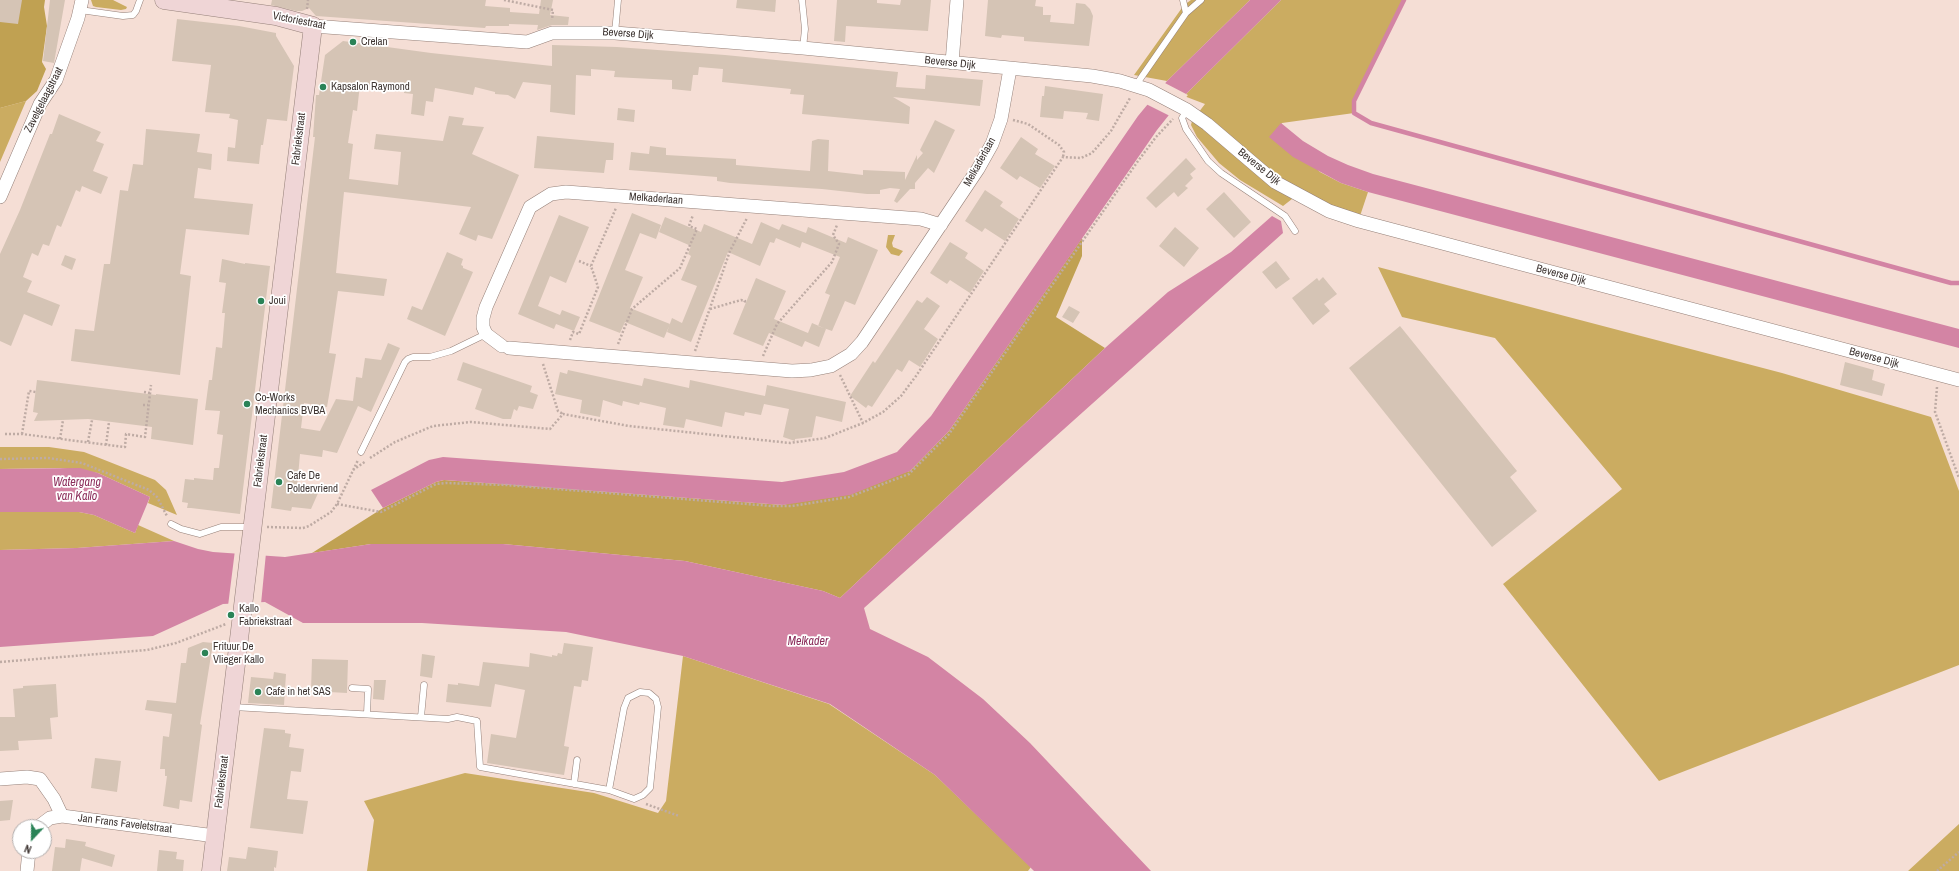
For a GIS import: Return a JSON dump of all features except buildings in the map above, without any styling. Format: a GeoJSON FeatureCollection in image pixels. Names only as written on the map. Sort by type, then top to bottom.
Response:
{"type":"FeatureCollection","features":[{"type":"Feature","properties":{"kind":"main road","name":"Victoriestraat"},"geometry":{"type":"LineString","coordinates":[[164,0],[276,16],[313,26]]}},
{"type":"Feature","properties":{"kind":"main road","name":"Fabriekstraat"},"geometry":{"type":"LineString","coordinates":[[211,871],[243,619],[313,26]]}},
{"type":"Feature","properties":{"kind":"street"},"geometry":{"type":"LineString","coordinates":[[952,63],[957,0]]}},
{"type":"Feature","properties":{"kind":"street","name":"Zavelgelaagstraat"},"geometry":{"type":"LineString","coordinates":[[0,197],[40,104],[56,80],[81,5]]}},
{"type":"Feature","properties":{"kind":"street","name":"Victoriestraat"},"geometry":{"type":"LineString","coordinates":[[313,26],[527,42],[552,33]]}},
{"type":"Feature","properties":{"kind":"street","name":"Beverse Dijk"},"geometry":{"type":"LineString","coordinates":[[552,33],[615,33],[803,48],[1092,76],[1134,84],[1186,109],[1207,124],[1275,182],[1329,211],[1959,380]]}},
{"type":"Feature","properties":{"kind":"street","name":"Melkaderlaan"},"geometry":{"type":"LineString","coordinates":[[941,225],[921,219],[566,192],[551,194],[530,207],[522,224],[486,307],[483,318],[486,334],[505,347],[538,351],[792,371],[811,370],[834,364],[851,354],[862,342],[941,225],[978,169],[992,144],[1001,119],[1010,69]]}},
{"type":"Feature","properties":{"kind":"street"},"geometry":{"type":"LineString","coordinates":[[0,779],[27,776],[40,779],[54,799],[62,816]]}},
{"type":"Feature","properties":{"kind":"street","name":"Jan Frans Faveletstraat"},"geometry":{"type":"LineString","coordinates":[[49,819],[62,816],[215,836]]}},
{"type":"Feature","properties":{"kind":"street"},"geometry":{"type":"LineString","coordinates":[[27,871],[28,859]]}},
{"type":"Feature","properties":{"kind":"lane"},"geometry":{"type":"LineString","coordinates":[[81,5],[124,16],[132,15],[136,11],[140,0]]}},
{"type":"Feature","properties":{"kind":"lane"},"geometry":{"type":"LineString","coordinates":[[615,33],[618,0]]}},
{"type":"Feature","properties":{"kind":"lane"},"geometry":{"type":"LineString","coordinates":[[802,0],[805,23],[803,48]]}},
{"type":"Feature","properties":{"kind":"lane"},"geometry":{"type":"LineString","coordinates":[[1183,0],[1186,13]]}},
{"type":"Feature","properties":{"kind":"lane"},"geometry":{"type":"LineString","coordinates":[[1134,84],[1186,13],[1201,0]]}},
{"type":"Feature","properties":{"kind":"lane"},"geometry":{"type":"LineString","coordinates":[[1186,109],[1182,118],[1186,130],[1208,161],[1221,173],[1285,216],[1295,231]]}},
{"type":"Feature","properties":{"kind":"lane"},"geometry":{"type":"LineString","coordinates":[[361,452],[405,362],[408,359],[413,357],[430,358],[451,351],[486,334]]}},
{"type":"Feature","properties":{"kind":"lane"},"geometry":{"type":"LineString","coordinates":[[171,524],[181,529],[200,534],[221,527],[253,531]]}},
{"type":"Feature","properties":{"kind":"lane"},"geometry":{"type":"LineString","coordinates":[[421,718],[424,685]]}},
{"type":"Feature","properties":{"kind":"lane"},"geometry":{"type":"LineString","coordinates":[[352,688],[368,689],[367,714]]}},
{"type":"Feature","properties":{"kind":"lane"},"geometry":{"type":"LineString","coordinates":[[232,707],[421,718],[448,719],[457,717],[477,721],[480,767],[609,790],[634,800],[643,795],[650,788],[658,707],[656,699],[648,693],[640,692],[628,698],[624,708],[609,790]]}},
{"type":"Feature","properties":{"kind":"lane"},"geometry":{"type":"LineString","coordinates":[[574,784],[578,760]]}},
{"type":"Feature","properties":{"kind":"path"},"geometry":{"type":"LineString","coordinates":[[504,0],[552,10],[552,33]]}},
{"type":"Feature","properties":{"kind":"path"},"geometry":{"type":"LineString","coordinates":[[1063,157],[1081,158],[1092,153],[1111,131],[1130,96],[1134,84]]}},
{"type":"Feature","properties":{"kind":"path"},"geometry":{"type":"LineString","coordinates":[[337,504],[381,512],[436,484],[446,483],[506,485],[772,506],[792,506],[849,497],[909,474],[949,434],[1138,161],[1156,137],[1186,109]]}},
{"type":"Feature","properties":{"kind":"path"},"geometry":{"type":"LineString","coordinates":[[538,351],[558,411],[563,414],[629,426],[783,443],[806,442],[825,438],[864,423],[883,412],[901,396],[916,376],[1063,157],[1064,152],[1059,145],[1028,124],[1019,121],[1001,119]]}},
{"type":"Feature","properties":{"kind":"path"},"geometry":{"type":"LineString","coordinates":[[690,363],[730,251],[753,206]]}},
{"type":"Feature","properties":{"kind":"path"},"geometry":{"type":"LineString","coordinates":[[570,341],[573,332],[579,334],[598,287],[591,266],[616,207]]}},
{"type":"Feature","properties":{"kind":"path"},"geometry":{"type":"LineString","coordinates":[[618,344],[632,310],[680,268],[697,229],[689,226],[694,213]]}},
{"type":"Feature","properties":{"kind":"path"},"geometry":{"type":"LineString","coordinates":[[763,356],[777,324],[832,262],[839,244],[833,235],[837,224]]}},
{"type":"Feature","properties":{"kind":"path"},"geometry":{"type":"LineString","coordinates":[[579,261],[591,266]]}},
{"type":"Feature","properties":{"kind":"path"},"geometry":{"type":"LineString","coordinates":[[710,309],[741,300],[745,301],[744,303]]}},
{"type":"Feature","properties":{"kind":"path"},"geometry":{"type":"LineString","coordinates":[[834,364],[864,423]]}},
{"type":"Feature","properties":{"kind":"path"},"geometry":{"type":"LineString","coordinates":[[1938,374],[1935,412],[1959,478]]}},
{"type":"Feature","properties":{"kind":"path"},"geometry":{"type":"LineString","coordinates":[[5,434],[22,434],[125,447],[126,434],[145,437],[151,385]]}},
{"type":"Feature","properties":{"kind":"path"},"geometry":{"type":"LineString","coordinates":[[22,434],[29,391],[36,392]]}},
{"type":"Feature","properties":{"kind":"path"},"geometry":{"type":"LineString","coordinates":[[144,392],[150,393]]}},
{"type":"Feature","properties":{"kind":"path"},"geometry":{"type":"LineString","coordinates":[[142,405],[148,405]]}},
{"type":"Feature","properties":{"kind":"path"},"geometry":{"type":"LineString","coordinates":[[353,470],[395,442],[426,428],[445,424],[472,422],[550,429],[563,414]]}},
{"type":"Feature","properties":{"kind":"path"},"geometry":{"type":"LineString","coordinates":[[60,439],[63,420]]}},
{"type":"Feature","properties":{"kind":"path"},"geometry":{"type":"LineString","coordinates":[[88,442],[92,420]]}},
{"type":"Feature","properties":{"kind":"path"},"geometry":{"type":"LineString","coordinates":[[106,445],[109,422]]}},
{"type":"Feature","properties":{"kind":"path"},"geometry":{"type":"LineString","coordinates":[[253,531],[303,528],[309,526],[331,512],[337,504],[361,452]]}},
{"type":"Feature","properties":{"kind":"path"},"geometry":{"type":"LineString","coordinates":[[0,459],[48,458],[82,462],[149,490],[157,497],[171,524]]}},
{"type":"Feature","properties":{"kind":"path"},"geometry":{"type":"LineString","coordinates":[[0,662],[147,650],[176,643],[243,619]]}},
{"type":"Feature","properties":{"kind":"path"},"geometry":{"type":"LineString","coordinates":[[634,800],[679,816]]}},
{"type":"Feature","properties":{"kind":"path"},"geometry":{"type":"LineString","coordinates":[[1937,871],[1959,852]]}},
{"type":"Feature","properties":{"kind":"shaded area"},"geometry":{"type":"Polygon","coordinates":[[[0,0],[45,0],[44,7],[47,26],[42,62],[46,69],[37,91],[26,101],[0,108],[0,0]]]}},
{"type":"Feature","properties":{"kind":"shaded area"},"geometry":{"type":"Polygon","coordinates":[[[91,0],[113,0],[127,7],[126,9],[121,10],[96,7],[93,6],[91,0]]]}},
{"type":"Feature","properties":{"kind":"shaded area"},"geometry":{"type":"Polygon","coordinates":[[[1191,0],[1250,0],[1167,81],[1134,75],[1184,5],[1191,0]]]}},
{"type":"Feature","properties":{"kind":"shaded area"},"geometry":{"type":"Polygon","coordinates":[[[1281,0],[1404,0],[1354,101],[1354,113],[1282,123],[1277,130],[1320,172],[1341,183],[1368,192],[1360,216],[1330,206],[1301,192],[1283,206],[1240,180],[1219,163],[1197,137],[1191,125],[1192,121],[1205,104],[1184,96],[1281,0]]]}},
{"type":"Feature","properties":{"kind":"shaded area"},"geometry":{"type":"Polygon","coordinates":[[[26,101],[0,162],[0,108],[26,101]]]}},
{"type":"Feature","properties":{"kind":"shaded area"},"geometry":{"type":"Polygon","coordinates":[[[888,235],[895,235],[892,243],[893,247],[903,251],[899,256],[891,254],[886,247],[888,235]]]}},
{"type":"Feature","properties":{"kind":"shaded area"},"geometry":{"type":"Polygon","coordinates":[[[1082,238],[1082,256],[1056,317],[1105,348],[840,598],[823,591],[685,561],[503,544],[371,544],[312,553],[383,508],[436,482],[444,480],[783,505],[910,471],[949,431],[1082,238]]]}},
{"type":"Feature","properties":{"kind":"shaded area"},"geometry":{"type":"Polygon","coordinates":[[[1378,267],[1782,373],[1931,417],[1959,491],[1959,665],[1659,781],[1503,584],[1622,489],[1495,338],[1402,317],[1378,267]]]}},
{"type":"Feature","properties":{"kind":"shaded area"},"geometry":{"type":"Polygon","coordinates":[[[0,447],[49,447],[84,452],[155,480],[166,490],[177,515],[148,503],[150,497],[98,473],[60,468],[0,469],[0,447]]]}},
{"type":"Feature","properties":{"kind":"shaded area"},"geometry":{"type":"Polygon","coordinates":[[[0,512],[79,512],[94,515],[135,533],[138,525],[174,541],[77,548],[0,550],[0,512]]]}},
{"type":"Feature","properties":{"kind":"shaded area"},"geometry":{"type":"Polygon","coordinates":[[[683,656],[829,704],[935,775],[1031,867],[1028,871],[367,871],[374,820],[364,801],[465,773],[594,793],[658,813],[666,801],[683,656]]]}},
{"type":"Feature","properties":{"kind":"shaded area"},"geometry":{"type":"Polygon","coordinates":[[[1959,824],[1959,871],[1908,871],[1959,824]]]}},
{"type":"Feature","properties":{"kind":"water"},"geometry":{"type":"Polygon","coordinates":[[[1250,0],[1281,0],[1184,96],[1157,130],[949,431],[910,471],[850,495],[783,505],[444,480],[436,482],[383,508],[371,490],[429,460],[443,457],[782,482],[844,472],[897,452],[931,416],[1138,116],[1167,81],[1250,0]]]}},
{"type":"Feature","properties":{"kind":"water"},"geometry":{"type":"Polygon","coordinates":[[[1281,123],[1303,141],[1328,156],[1373,174],[1959,329],[1959,348],[1368,192],[1341,183],[1293,157],[1269,137],[1281,123]]]}},
{"type":"Feature","properties":{"kind":"water","name":"Melkader"},"geometry":{"type":"Polygon","coordinates":[[[1272,216],[1281,221],[1283,233],[864,608],[870,629],[928,657],[983,699],[1030,743],[1151,871],[1034,871],[935,775],[830,704],[683,656],[566,632],[422,623],[303,623],[265,602],[223,604],[153,636],[0,647],[0,550],[77,548],[174,541],[213,552],[285,557],[371,544],[503,544],[685,561],[823,591],[840,598],[1105,348],[1168,292],[1231,252],[1272,216]]]}},
{"type":"Feature","properties":{"kind":"water","name":"Watergang van Kallo"},"geometry":{"type":"Polygon","coordinates":[[[80,468],[98,473],[150,497],[135,533],[94,515],[79,512],[0,512],[0,469],[80,468]]]}},
{"type":"Feature","properties":{"kind":"pier"},"geometry":{"type":"Polygon","coordinates":[[[1163,82],[1188,95],[1170,116],[1146,104],[1163,82]]]}},
{"type":"Feature","properties":{"kind":"pier"},"geometry":{"type":"Polygon","coordinates":[[[235,550],[266,553],[261,604],[228,606],[235,550]]]}},
{"type":"Feature","properties":{"kind":"waterway"},"geometry":{"type":"LineString","coordinates":[[1404,0],[1354,101],[1354,113],[1371,123],[1951,283],[1959,283]]}},
{"type":"Feature","properties":{"kind":"place","name":"Crelan"},"geometry":{"type":"Point","coordinates":[353,42]}},
{"type":"Feature","properties":{"kind":"place","name":"Kapsalon Raymond"},"geometry":{"type":"Point","coordinates":[323,87]}},
{"type":"Feature","properties":{"kind":"place","name":"Joui"},"geometry":{"type":"Point","coordinates":[261,301]}},
{"type":"Feature","properties":{"kind":"place","name":"Co-Works Mechanics BVBA"},"geometry":{"type":"Point","coordinates":[247,404]}},
{"type":"Feature","properties":{"kind":"place","name":"Cafe De Poldervriend"},"geometry":{"type":"Point","coordinates":[279,482]}},
{"type":"Feature","properties":{"kind":"place","name":"Kallo Fabriekstraat"},"geometry":{"type":"Point","coordinates":[231,615]}},
{"type":"Feature","properties":{"kind":"place","name":"Frituur De Vlieger Kallo"},"geometry":{"type":"Point","coordinates":[205,653]}},
{"type":"Feature","properties":{"kind":"place","name":"Cafe in het SAS"},"geometry":{"type":"Point","coordinates":[258,692]}}]}
